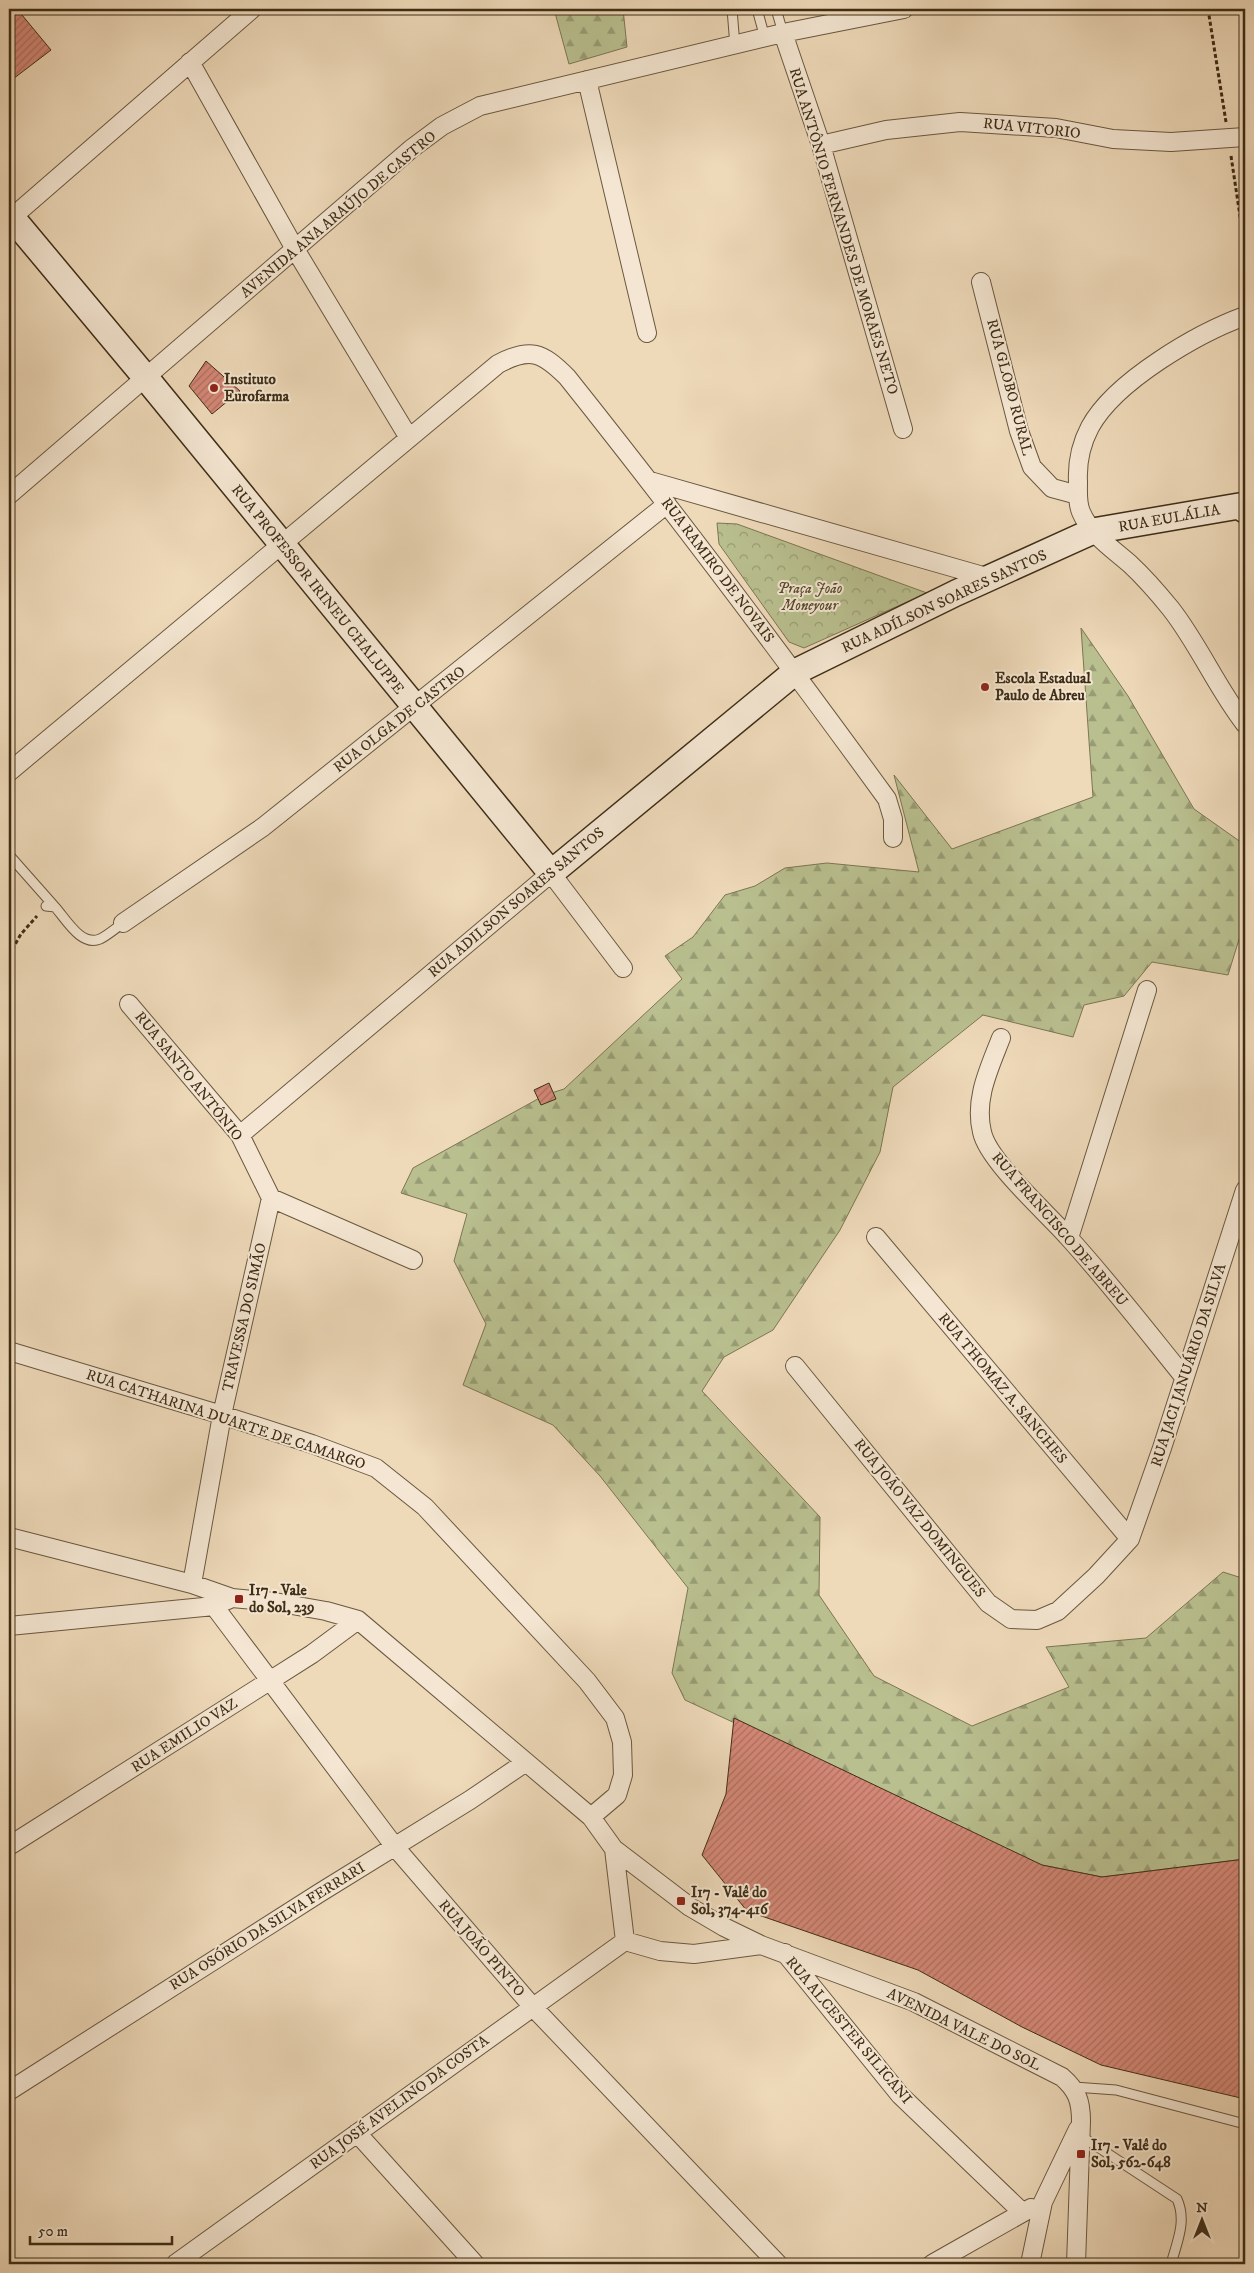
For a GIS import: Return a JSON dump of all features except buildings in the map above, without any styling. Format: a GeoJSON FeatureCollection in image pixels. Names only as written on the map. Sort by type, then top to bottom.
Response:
{"type":"FeatureCollection","features":[{"type":"Feature","properties":{"kind":"street"},"geometry":{"type":"LineString","coordinates":[[10,217],[252,9]]}},
{"type":"Feature","properties":{"kind":"street","name":"AVENIDA ANA ARAÚJO DE CASTRO"},"geometry":{"type":"LineString","coordinates":[[9,495],[412,149],[442,126],[480,106],[783,33],[881,11],[904,9]]}},
{"type":"Feature","properties":{"kind":"street","name":"RUA ANTÔNIO FERNANDES DE MORAES NETO"},"geometry":{"type":"LineString","coordinates":[[783,33],[821,146],[903,429]]}},
{"type":"Feature","properties":{"kind":"street"},"geometry":{"type":"LineString","coordinates":[[190,62],[295,249],[408,438]]}},
{"type":"Feature","properties":{"kind":"street"},"geometry":{"type":"LineString","coordinates":[[587,80],[647,333]]}},
{"type":"Feature","properties":{"kind":"street","name":"RUA VITORIO"},"geometry":{"type":"LineString","coordinates":[[821,146],[886,130],[960,122],[1056,128],[1113,139],[1171,142],[1237,138]]}},
{"type":"Feature","properties":{"kind":"street","name":"RUA PROFESSOR IRINEU CHALUPPE"},"geometry":{"type":"LineString","coordinates":[[10,217],[146,378],[551,873],[623,968]]}},
{"type":"Feature","properties":{"kind":"street","name":"RUA GLOBO RURAL"},"geometry":{"type":"LineString","coordinates":[[981,282],[1019,431],[1032,467],[1052,488],[1078,495]]}},
{"type":"Feature","properties":{"kind":"street"},"geometry":{"type":"LineString","coordinates":[[1245,316],[1216,327],[1174,351],[1138,376],[1108,404],[1090,426],[1081,447],[1077,472],[1081,511],[1093,531],[1156,590],[1179,620],[1245,724]]}},
{"type":"Feature","properties":{"kind":"street","name":"RUA RAMIRO DE NOVAIS"},"geometry":{"type":"LineString","coordinates":[[9,772],[498,364],[516,354],[535,353],[552,362],[567,377],[668,504],[795,672],[887,799],[893,819],[893,838]]}},
{"type":"Feature","properties":{"kind":"street"},"geometry":{"type":"LineString","coordinates":[[650,481],[990,578]]}},
{"type":"Feature","properties":{"kind":"street","name":"RUA OLGA DE CASTRO"},"geometry":{"type":"LineString","coordinates":[[123,923],[263,827],[415,708],[668,504]]}},
{"type":"Feature","properties":{"kind":"street","name":"RUA EULÁLIA"},"geometry":{"type":"LineString","coordinates":[[1093,531],[1243,507]]}},
{"type":"Feature","properties":{"kind":"street","name":"RUA ADÍLSON SOARES SANTOS"},"geometry":{"type":"LineString","coordinates":[[795,672],[990,578],[1093,531]]}},
{"type":"Feature","properties":{"kind":"street","name":"RUA ADILSON SOARES SANTOS"},"geometry":{"type":"LineString","coordinates":[[240,1135],[551,873],[795,672]]}},
{"type":"Feature","properties":{"kind":"street"},"geometry":{"type":"LineString","coordinates":[[1070,1238],[1148,990]]}},
{"type":"Feature","properties":{"kind":"street","name":"RUA SANTO ANTÔNIO"},"geometry":{"type":"LineString","coordinates":[[129,1004],[240,1135],[271,1198]]}},
{"type":"Feature","properties":{"kind":"street","name":"RUA FRANCISCO DE ABREU"},"geometry":{"type":"LineString","coordinates":[[1001,1038],[985,1080],[978,1111],[982,1135],[996,1158],[1070,1238],[1184,1377]]}},
{"type":"Feature","properties":{"kind":"street","name":"RUA JACI JANUÁRIO DA SILVA"},"geometry":{"type":"LineString","coordinates":[[1130,1539],[1245,1190]]}},
{"type":"Feature","properties":{"kind":"street"},"geometry":{"type":"LineString","coordinates":[[271,1198],[414,1260]]}},
{"type":"Feature","properties":{"kind":"street","name":"TRAVESSA DO SIMÃO"},"geometry":{"type":"LineString","coordinates":[[192,1584],[222,1415],[271,1198]]}},
{"type":"Feature","properties":{"kind":"street","name":"RUA THOMAZ A. SANCHES"},"geometry":{"type":"LineString","coordinates":[[876,1237],[1130,1539]]}},
{"type":"Feature","properties":{"kind":"street","name":"RUA CATHARINA DUARTE DE CAMARGO"},"geometry":{"type":"LineString","coordinates":[[9,1352],[222,1415],[312,1444],[376,1468],[425,1507],[588,1681],[615,1718],[622,1742],[623,1775],[617,1795],[591,1817]]}},
{"type":"Feature","properties":{"kind":"street","name":"RUA JOÃO VAZ DOMINGUES"},"geometry":{"type":"LineString","coordinates":[[795,1366],[988,1603],[1011,1619],[1037,1620],[1058,1611],[1096,1576],[1130,1539]]}},
{"type":"Feature","properties":{"kind":"street"},"geometry":{"type":"LineString","coordinates":[[9,1537],[192,1584],[232,1598],[275,1602],[326,1611],[358,1620],[591,1817],[614,1849],[690,1907],[761,1946]]}},
{"type":"Feature","properties":{"kind":"street"},"geometry":{"type":"LineString","coordinates":[[9,1626],[214,1606],[232,1598]]}},
{"type":"Feature","properties":{"kind":"street","name":"RUA JOÃO PINTO"},"geometry":{"type":"LineString","coordinates":[[214,1606],[395,1847],[532,2006],[778,2264]]}},
{"type":"Feature","properties":{"kind":"street","name":"RUA EMILIO VAZ"},"geometry":{"type":"LineString","coordinates":[[9,1846],[268,1680],[312,1654],[358,1620]]}},
{"type":"Feature","properties":{"kind":"street","name":"RUA OSÓRIO DA SILVA FERRARI"},"geometry":{"type":"LineString","coordinates":[[9,2091],[526,1762]]}},
{"type":"Feature","properties":{"kind":"street"},"geometry":{"type":"LineString","coordinates":[[614,1849],[625,1941],[660,1952],[694,1954],[761,1946]]}},
{"type":"Feature","properties":{"kind":"street","name":"RUA JOSÉ AVELINO DA COSTA"},"geometry":{"type":"LineString","coordinates":[[175,2264],[194,2259],[357,2133],[625,1941]]}},
{"type":"Feature","properties":{"kind":"street","name":"AVENIDA VALE DO SOL"},"geometry":{"type":"LineString","coordinates":[[761,1946],[785,1953],[914,2002],[1062,2077],[1074,2087]]}},
{"type":"Feature","properties":{"kind":"street","name":"RUA ALCESTER SILICANI"},"geometry":{"type":"LineString","coordinates":[[785,1953],[900,2095],[1022,2212]]}},
{"type":"Feature","properties":{"kind":"street"},"geometry":{"type":"LineString","coordinates":[[1074,2087],[1081,2104],[1076,2264]]}},
{"type":"Feature","properties":{"kind":"street"},"geometry":{"type":"LineString","coordinates":[[1030,2264],[1043,2202],[1081,2129]]}},
{"type":"Feature","properties":{"kind":"street"},"geometry":{"type":"LineString","coordinates":[[357,2133],[475,2264]]}},
{"type":"Feature","properties":{"kind":"street"},"geometry":{"type":"LineString","coordinates":[[932,2264],[1022,2212],[1043,2202]]}},
{"type":"Feature","properties":{"kind":"lane"},"geometry":{"type":"LineString","coordinates":[[732,9],[735,46]]}},
{"type":"Feature","properties":{"kind":"lane"},"geometry":{"type":"LineString","coordinates":[[757,9],[765,38]]}},
{"type":"Feature","properties":{"kind":"lane"},"geometry":{"type":"LineString","coordinates":[[776,9],[783,33]]}},
{"type":"Feature","properties":{"kind":"lane"},"geometry":{"type":"LineString","coordinates":[[9,855],[50,907],[87,940],[99,939],[123,923]]}},
{"type":"Feature","properties":{"kind":"lane"},"geometry":{"type":"LineString","coordinates":[[1074,2087],[1116,2090],[1245,2124]]}},
{"type":"Feature","properties":{"kind":"lane"},"geometry":{"type":"LineString","coordinates":[[1081,2129],[1177,2199],[1181,2208],[1182,2224],[1171,2264]]}},
{"type":"Feature","properties":{"kind":"path"},"geometry":{"type":"LineString","coordinates":[[1208,9],[1237,138],[1245,249]]}},
{"type":"Feature","properties":{"kind":"path"},"geometry":{"type":"LineString","coordinates":[[9,955],[21,934],[50,907]]}},
{"type":"Feature","properties":{"kind":"green space"},"geometry":{"type":"Polygon","coordinates":[[[554,9],[623,9],[627,47],[569,64],[554,9]]]}},
{"type":"Feature","properties":{"kind":"green space","name":"Praça João Moneyour"},"geometry":{"type":"Polygon","coordinates":[[[717,523],[737,524],[927,593],[804,648],[789,642],[719,544],[717,523]]]}},
{"type":"Feature","properties":{"kind":"green space"},"geometry":{"type":"Polygon","coordinates":[[[1081,628],[1128,696],[1194,809],[1245,845],[1245,920],[1228,975],[1152,962],[1124,996],[1084,1005],[1073,1037],[983,1015],[893,1087],[880,1152],[840,1230],[773,1330],[724,1357],[702,1391],[820,1517],[819,1595],[874,1676],[972,1726],[1069,1687],[1046,1647],[1146,1638],[1223,1572],[1245,1579],[1245,1859],[1102,1877],[1042,1865],[685,1700],[672,1673],[688,1588],[600,1476],[553,1425],[463,1385],[486,1324],[454,1261],[467,1214],[401,1193],[413,1168],[545,1095],[564,1089],[682,979],[665,956],[693,937],[725,895],[755,886],[785,868],[827,863],[919,872],[894,775],[952,849],[1093,797],[1081,628]]]}},
{"type":"Feature","properties":{"kind":"place","name":"Instituto Eurofarma"},"geometry":{"type":"Point","coordinates":[214,388]}},
{"type":"Feature","properties":{"kind":"place","name":"Escola Estadual Paulo de Abreu"},"geometry":{"type":"Point","coordinates":[985,687]}},
{"type":"Feature","properties":{"kind":"place","name":"I17 - Vale do Sol, 239"},"geometry":{"type":"Point","coordinates":[239,1599]}},
{"type":"Feature","properties":{"kind":"place","name":"I17 - Valê do Sol, 374-416"},"geometry":{"type":"Point","coordinates":[681,1901]}},
{"type":"Feature","properties":{"kind":"place","name":"I17 - Valê do Sol, 562-648"},"geometry":{"type":"Point","coordinates":[1081,2154]}}]}
